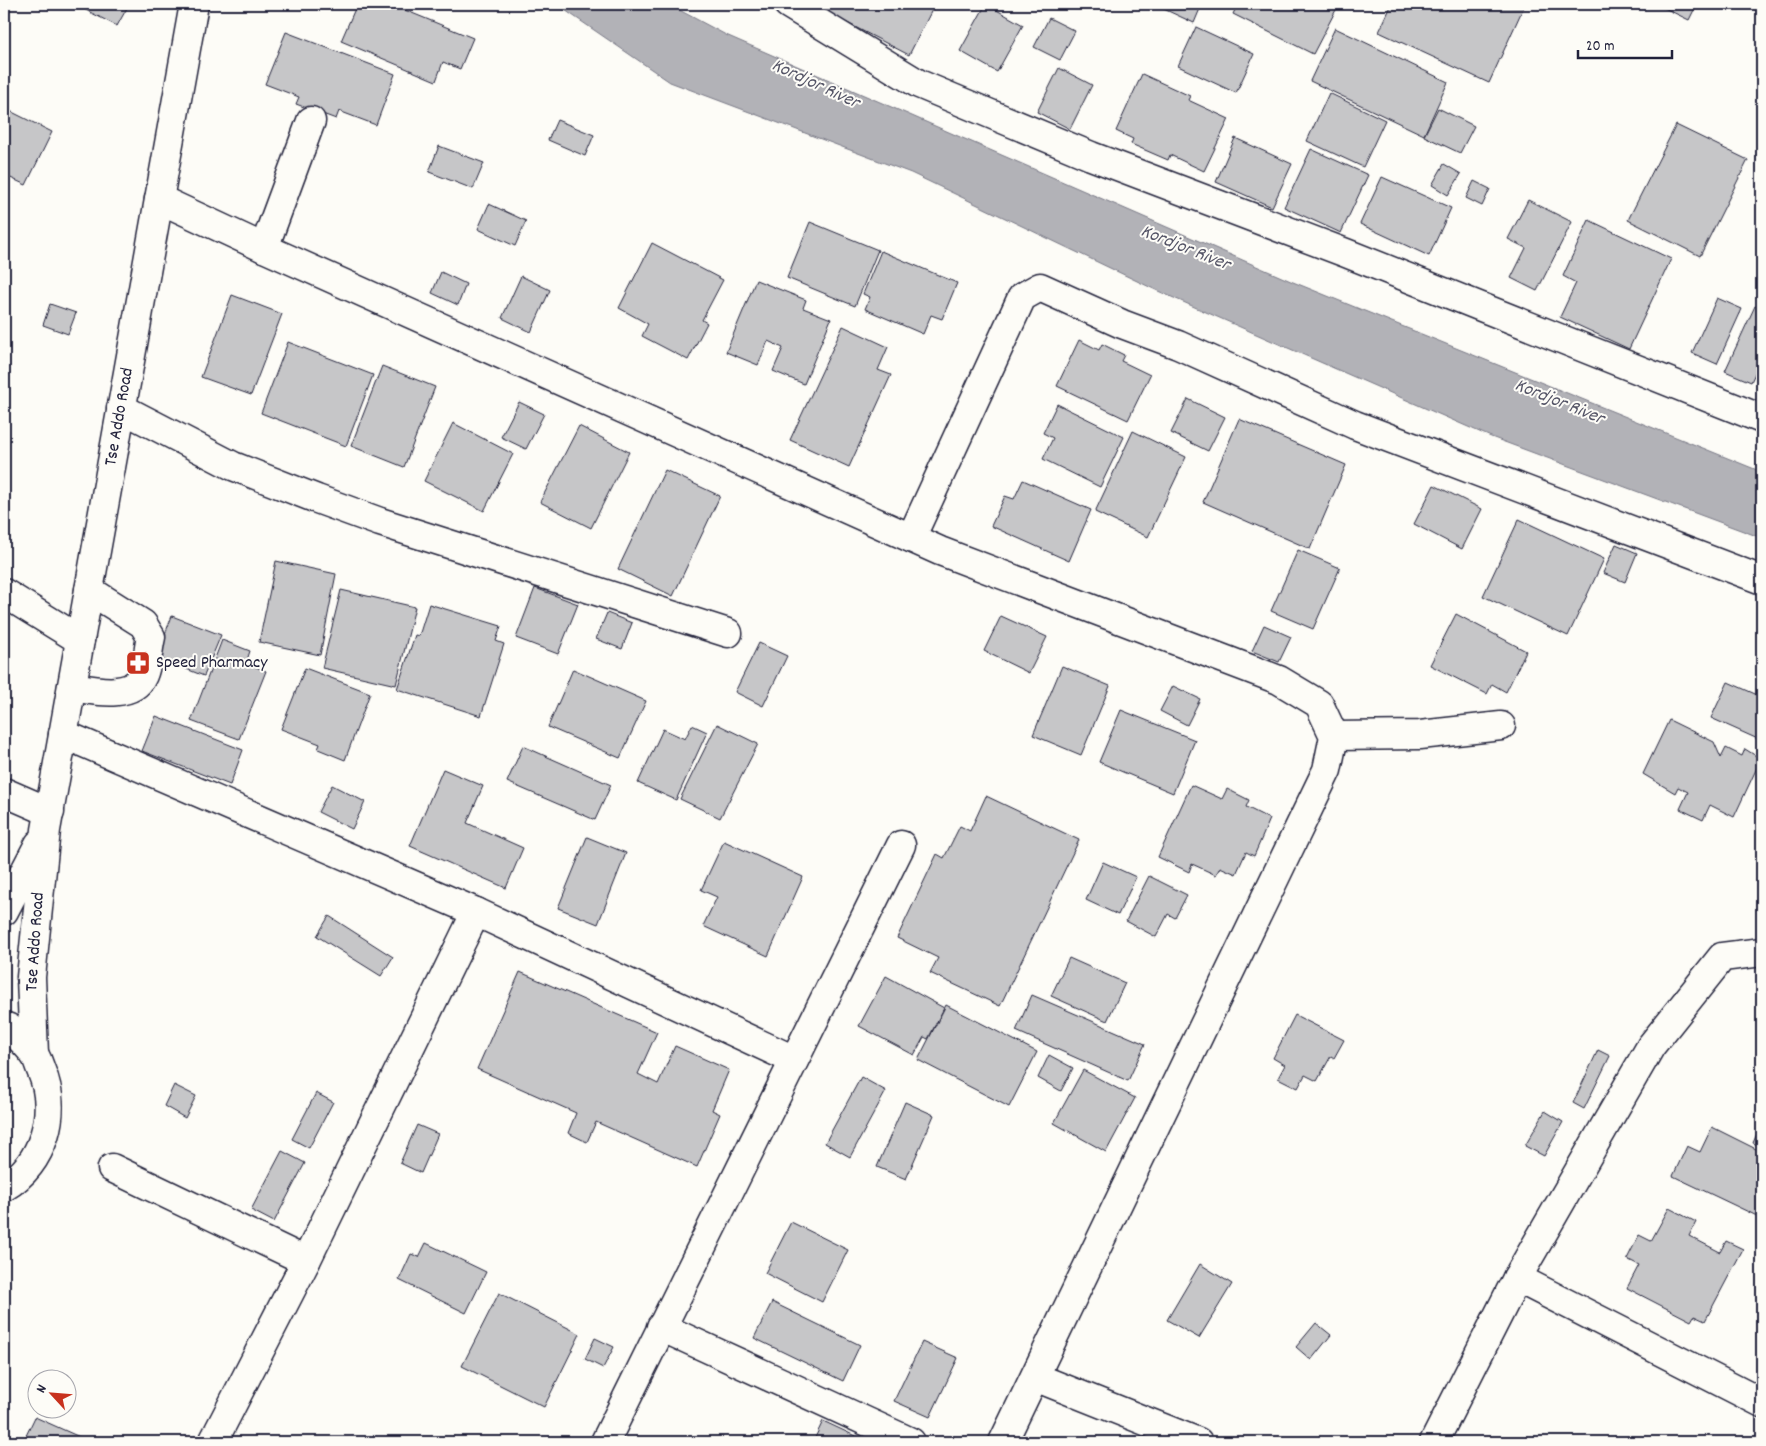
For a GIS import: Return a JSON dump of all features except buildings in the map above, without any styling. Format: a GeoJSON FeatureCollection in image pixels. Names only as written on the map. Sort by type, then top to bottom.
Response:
{"type":"FeatureCollection","features":[{"type":"Feature","properties":{"kind":"street","name":"Tse Addo Road"},"geometry":{"type":"LineString","coordinates":[[34,1054],[31,977],[48,821],[194,4]]}},
{"type":"Feature","properties":{"kind":"street"},"geometry":{"type":"LineString","coordinates":[[788,4],[919,84],[1091,156],[1346,253],[1762,419]]}},
{"type":"Feature","properties":{"kind":"street"},"geometry":{"type":"LineString","coordinates":[[264,248],[311,121]]}},
{"type":"Feature","properties":{"kind":"street"},"geometry":{"type":"LineString","coordinates":[[159,199],[264,248],[911,538],[1279,680],[1319,704],[1334,736],[1327,770],[1003,1442]]}},
{"type":"Feature","properties":{"kind":"street"},"geometry":{"type":"LineString","coordinates":[[911,538],[1022,296],[1040,287],[1122,324],[1178,344],[1355,426],[1762,580]]}},
{"type":"Feature","properties":{"kind":"street"},"geometry":{"type":"LineString","coordinates":[[122,408],[233,466],[318,499],[380,522],[728,633]]}},
{"type":"Feature","properties":{"kind":"street"},"geometry":{"type":"LineString","coordinates":[[72,687],[116,693],[131,686],[143,676],[150,637],[143,624],[90,590]]}},
{"type":"Feature","properties":{"kind":"street"},"geometry":{"type":"LineString","coordinates":[[4,593],[80,640]]}},
{"type":"Feature","properties":{"kind":"street"},"geometry":{"type":"LineString","coordinates":[[1334,736],[1420,735],[1501,726]]}},
{"type":"Feature","properties":{"kind":"street"},"geometry":{"type":"LineString","coordinates":[[63,734],[476,912],[794,1060]]}},
{"type":"Feature","properties":{"kind":"street"},"geometry":{"type":"LineString","coordinates":[[4,792],[48,821]]}},
{"type":"Feature","properties":{"kind":"street","name":"Tse Addo Road"},"geometry":{"type":"LineString","coordinates":[[4,911],[48,821]]}},
{"type":"Feature","properties":{"kind":"street"},"geometry":{"type":"LineString","coordinates":[[605,1442],[901,845]]}},
{"type":"Feature","properties":{"kind":"street"},"geometry":{"type":"LineString","coordinates":[[213,1442],[306,1260],[476,912]]}},
{"type":"Feature","properties":{"kind":"street"},"geometry":{"type":"LineString","coordinates":[[1434,1442],[1517,1278],[1651,1046],[1722,957],[1762,952]]}},
{"type":"Feature","properties":{"kind":"street"},"geometry":{"type":"LineString","coordinates":[[4,1026],[9,1028],[34,1054],[48,1086],[49,1120],[37,1154],[15,1180],[4,1187]]}},
{"type":"Feature","properties":{"kind":"street"},"geometry":{"type":"LineString","coordinates":[[112,1168],[306,1260]]}},
{"type":"Feature","properties":{"kind":"street"},"geometry":{"type":"LineString","coordinates":[[1517,1278],[1762,1403]]}},
{"type":"Feature","properties":{"kind":"street"},"geometry":{"type":"LineString","coordinates":[[661,1327],[911,1442]]}},
{"type":"Feature","properties":{"kind":"street"},"geometry":{"type":"LineString","coordinates":[[1035,1377],[1198,1442]]}},
{"type":"Feature","properties":{"kind":"water","name":"Kordjor River"},"geometry":{"type":"Polygon","coordinates":[[[556,4],[668,4],[726,35],[1293,282],[1762,472],[1762,538],[1491,437],[1158,291],[911,173],[670,82],[556,4]]]}},
{"type":"Feature","properties":{"kind":"place","name":"Speed Pharmacy"},"geometry":{"type":"Point","coordinates":[138,663]}}]}
